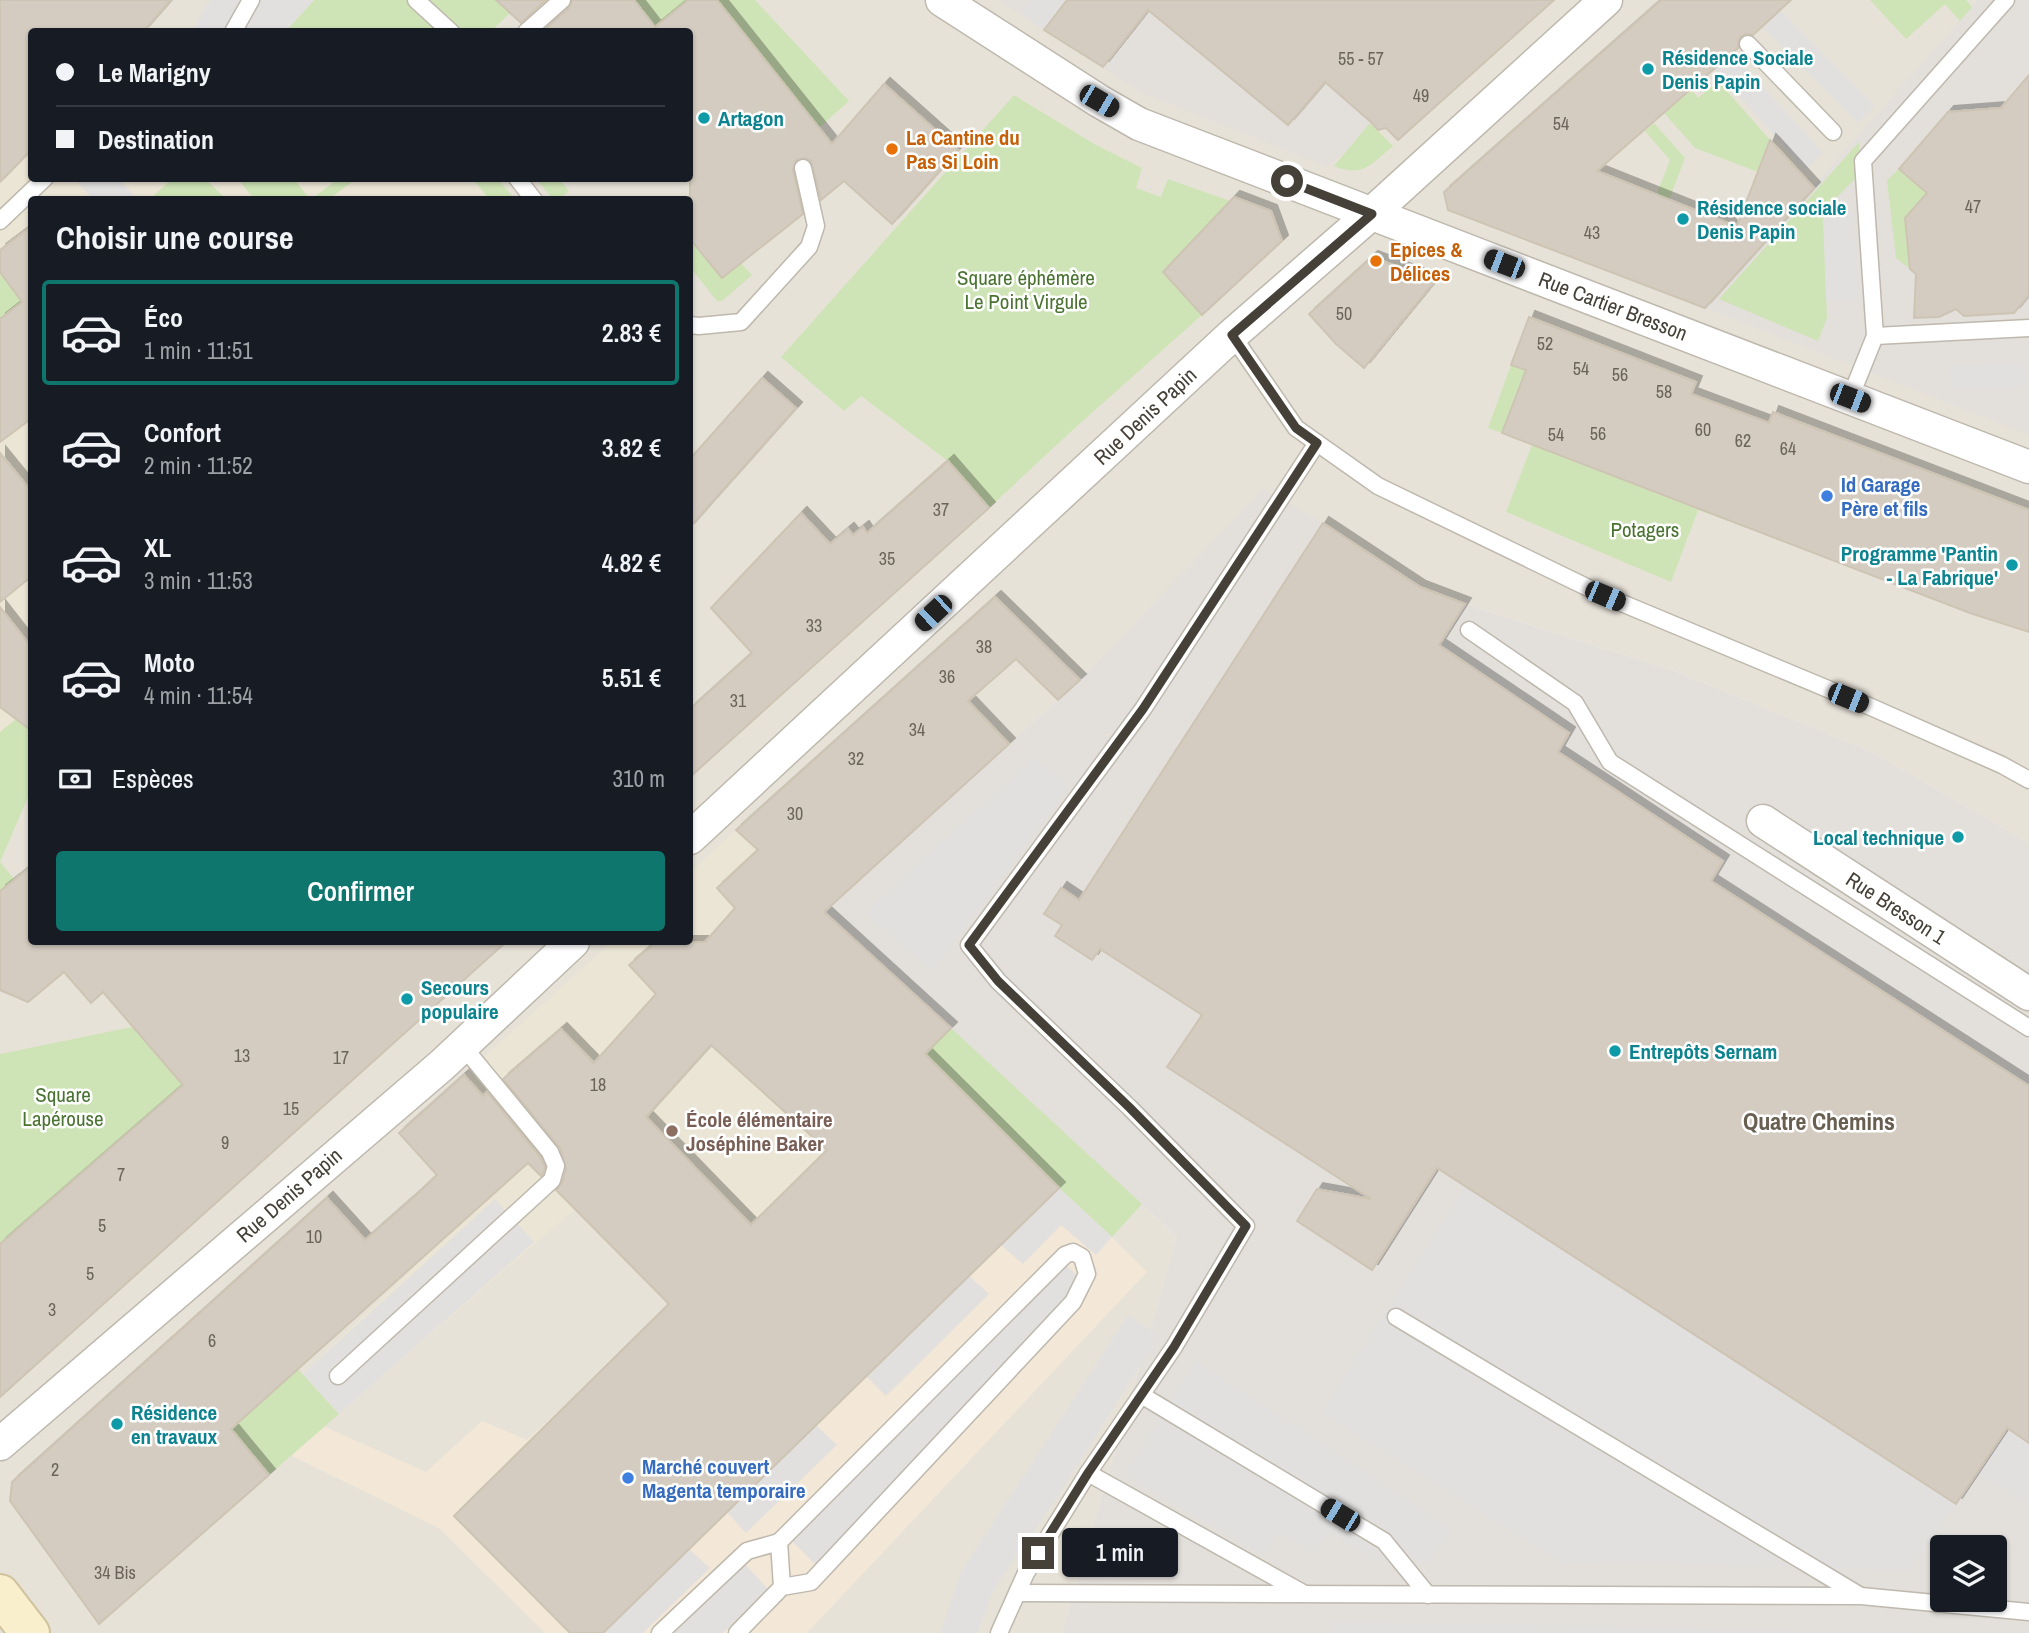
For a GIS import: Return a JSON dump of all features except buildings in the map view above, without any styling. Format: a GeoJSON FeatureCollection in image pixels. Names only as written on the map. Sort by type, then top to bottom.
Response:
{"type":"FeatureCollection","features":[{"type":"Feature","properties":{"kind":"main road"},"geometry":{"type":"LineString","coordinates":[[0,1594],[30,1633]]}},
{"type":"Feature","properties":{"kind":"street","name":"Rue Denis Papin"},"geometry":{"type":"LineString","coordinates":[[693,835],[1232,335],[1372,214],[1606,0]]}},
{"type":"Feature","properties":{"kind":"street","name":"Rue Cartier Bresson"},"geometry":{"type":"LineString","coordinates":[[958,4],[1099,101],[1139,124],[2029,467]]}},
{"type":"Feature","properties":{"kind":"street","name":"Rue Bresson 1"},"geometry":{"type":"LineString","coordinates":[[1763,821],[2029,994]]}},
{"type":"Feature","properties":{"kind":"street","name":"Rue Denis Papin"},"geometry":{"type":"LineString","coordinates":[[0,1444],[462,1045],[570,945]]}},
{"type":"Feature","properties":{"kind":"lane"},"geometry":{"type":"LineString","coordinates":[[235,28],[251,0]]}},
{"type":"Feature","properties":{"kind":"lane"},"geometry":{"type":"LineString","coordinates":[[416,0],[447,28]]}},
{"type":"Feature","properties":{"kind":"lane"},"geometry":{"type":"LineString","coordinates":[[530,28],[562,0]]}},
{"type":"Feature","properties":{"kind":"lane"},"geometry":{"type":"LineString","coordinates":[[1850,398],[1875,336],[1863,161],[2006,0]]}},
{"type":"Feature","properties":{"kind":"lane"},"geometry":{"type":"LineString","coordinates":[[1748,44],[1833,132]]}},
{"type":"Feature","properties":{"kind":"lane"},"geometry":{"type":"LineString","coordinates":[[693,326],[741,322],[809,247],[816,226],[803,168]]}},
{"type":"Feature","properties":{"kind":"lane"},"geometry":{"type":"LineString","coordinates":[[0,221],[41,182]]}},
{"type":"Feature","properties":{"kind":"lane"},"geometry":{"type":"LineString","coordinates":[[520,182],[531,196]]}},
{"type":"Feature","properties":{"kind":"lane"},"geometry":{"type":"LineString","coordinates":[[1875,336],[2029,328]]}},
{"type":"Feature","properties":{"kind":"lane"},"geometry":{"type":"LineString","coordinates":[[1232,335],[1296,428],[1378,486],[1605,596],[1871,707],[2029,780]]}},
{"type":"Feature","properties":{"kind":"lane"},"geometry":{"type":"LineString","coordinates":[[999,1633],[1026,1573],[1088,1473],[1143,1396],[1246,1226],[1130,1108],[998,981],[969,945],[1143,709],[1317,443]]}},
{"type":"Feature","properties":{"kind":"lane"},"geometry":{"type":"LineString","coordinates":[[1469,630],[1575,703],[1610,762],[2029,1028]]}},
{"type":"Feature","properties":{"kind":"lane"},"geometry":{"type":"LineString","coordinates":[[338,1376],[552,1180],[556,1166],[550,1152],[462,1045]]}},
{"type":"Feature","properties":{"kind":"lane"},"geometry":{"type":"LineString","coordinates":[[660,1633],[747,1551],[779,1542],[1065,1255],[1073,1252],[1082,1256],[1087,1274],[1073,1303],[811,1582],[782,1587],[737,1633]]}},
{"type":"Feature","properties":{"kind":"lane"},"geometry":{"type":"LineString","coordinates":[[1396,1317],[1861,1596]]}},
{"type":"Feature","properties":{"kind":"lane"},"geometry":{"type":"LineString","coordinates":[[1143,1396],[1384,1541],[1428,1595]]}},
{"type":"Feature","properties":{"kind":"lane"},"geometry":{"type":"LineString","coordinates":[[1088,1473],[1305,1594]]}},
{"type":"Feature","properties":{"kind":"lane"},"geometry":{"type":"LineString","coordinates":[[779,1542],[782,1587]]}},
{"type":"Feature","properties":{"kind":"lane"},"geometry":{"type":"LineString","coordinates":[[1017,1593],[1861,1596],[2029,1612]]}},
{"type":"Feature","properties":{"kind":"shaded area"},"geometry":{"type":"Polygon","coordinates":[[[0,0],[2029,0],[2029,843],[1872,752],[1677,672],[1420,587],[1323,523],[1263,490],[1080,680],[824,913],[1177,1237],[1062,1633],[0,1633],[0,0]]]}},
{"type":"Feature","properties":{"kind":"shaded area"},"geometry":{"type":"Polygon","coordinates":[[[210,0],[314,0],[288,28],[193,28],[210,0]]]}},
{"type":"Feature","properties":{"kind":"shaded area"},"geometry":{"type":"Polygon","coordinates":[[[998,0],[1480,0],[1364,135],[1327,167],[1144,94],[998,0]]]}},
{"type":"Feature","properties":{"kind":"shaded area"},"geometry":{"type":"Polygon","coordinates":[[[1029,0],[1067,0],[1044,30],[1019,13],[1029,0]]]}},
{"type":"Feature","properties":{"kind":"shaded area"},"geometry":{"type":"Polygon","coordinates":[[[1978,0],[2029,0],[2029,435],[1705,308],[1978,0]]]}},
{"type":"Feature","properties":{"kind":"shaded area"},"geometry":{"type":"Polygon","coordinates":[[[1780,10],[1875,106],[1858,123],[1762,27],[1780,10]]]}},
{"type":"Feature","properties":{"kind":"shaded area"},"geometry":{"type":"Polygon","coordinates":[[[1733,53],[1823,153],[1805,170],[1715,69],[1733,53]]]}},
{"type":"Feature","properties":{"kind":"shaded area"},"geometry":{"type":"Polygon","coordinates":[[[28,151],[28,182],[475,182],[487,196],[28,196],[28,709],[0,732],[0,182],[28,151]]]}},
{"type":"Feature","properties":{"kind":"shaded area"},"geometry":{"type":"Polygon","coordinates":[[[122,182],[134,196],[90,196],[78,183],[122,182]]]}},
{"type":"Feature","properties":{"kind":"shaded area"},"geometry":{"type":"Polygon","coordinates":[[[1853,209],[1858,300],[1826,300],[1823,211],[1853,209]]]}},
{"type":"Feature","properties":{"kind":"shaded area"},"geometry":{"type":"Polygon","coordinates":[[[2026,363],[2028,387],[1951,389],[1950,365],[2026,363]]]}},
{"type":"Feature","properties":{"kind":"shaded area"},"geometry":{"type":"Polygon","coordinates":[[[1263,489],[1323,523],[1420,587],[1677,672],[1872,752],[2029,843],[2029,1633],[1062,1633],[1177,1237],[824,912],[1080,680],[1263,489]]]}},
{"type":"Feature","properties":{"kind":"shaded area"},"geometry":{"type":"Polygon","coordinates":[[[1033,758],[1069,786],[933,971],[864,913],[1033,758]]]}},
{"type":"Feature","properties":{"kind":"shaded area","name":"École élémentaire Joséphine Baker"},"geometry":{"type":"Polygon","coordinates":[[[736,830],[951,1028],[669,1304],[575,1209],[339,1414],[303,1374],[437,1245],[467,1100],[477,1090],[464,1075],[609,945],[693,945],[693,869],[736,830]]]}},
{"type":"Feature","properties":{"kind":"shaded area"},"geometry":{"type":"Polygon","coordinates":[[[925,1054],[1147,1272],[807,1633],[545,1633],[439,1528],[292,1456],[218,1371],[203,1368],[172,1335],[212,1300],[325,1427],[426,1472],[482,1421],[527,1440],[608,1365],[925,1054]]]}},
{"type":"Feature","properties":{"kind":"shaded area"},"geometry":{"type":"Polygon","coordinates":[[[1465,1186],[1956,1504],[1934,1535],[1930,1535],[1930,1540],[1908,1571],[1641,1562],[1564,1564],[1321,1413],[1465,1186]]]}},
{"type":"Feature","properties":{"kind":"shaded area"},"geometry":{"type":"Polygon","coordinates":[[[1059,1188],[1112,1237],[1096,1255],[1061,1225],[1023,1264],[1001,1245],[1059,1188]]]}},
{"type":"Feature","properties":{"kind":"shaded area"},"geometry":{"type":"Polygon","coordinates":[[[495,1199],[534,1242],[339,1414],[303,1374],[495,1199]]]}},
{"type":"Feature","properties":{"kind":"shaded area"},"geometry":{"type":"Polygon","coordinates":[[[1066,1265],[1079,1277],[1062,1305],[817,1566],[791,1540],[1066,1265]]]}},
{"type":"Feature","properties":{"kind":"shaded area"},"geometry":{"type":"Polygon","coordinates":[[[969,1276],[989,1294],[886,1396],[866,1376],[969,1276]]]}},
{"type":"Feature","properties":{"kind":"shaded area"},"geometry":{"type":"Polygon","coordinates":[[[1128,1315],[1159,1336],[1056,1499],[994,1589],[977,1633],[940,1633],[961,1572],[1128,1315]]]}},
{"type":"Feature","properties":{"kind":"shaded area"},"geometry":{"type":"Polygon","coordinates":[[[1196,1361],[1452,1529],[1428,1563],[1369,1559],[1331,1532],[1314,1554],[1277,1533],[1264,1556],[1124,1475],[1196,1361]]]}},
{"type":"Feature","properties":{"kind":"shaded area"},"geometry":{"type":"Polygon","coordinates":[[[816,1425],[837,1445],[746,1533],[727,1512],[816,1425]]]}},
{"type":"Feature","properties":{"kind":"shaded area"},"geometry":{"type":"Polygon","coordinates":[[[2007,1428],[2029,1443],[2029,1506],[1977,1473],[2007,1428]]]}},
{"type":"Feature","properties":{"kind":"shaded area"},"geometry":{"type":"Polygon","coordinates":[[[689,1549],[710,1568],[643,1633],[603,1633],[689,1549]]]}},
{"type":"Feature","properties":{"kind":"shaded area"},"geometry":{"type":"Polygon","coordinates":[[[743,1562],[768,1589],[723,1633],[674,1633],[743,1562]]]}},
{"type":"Feature","properties":{"kind":"shaded area"},"geometry":{"type":"Polygon","coordinates":[[[1329,1621],[1923,1633],[1329,1633],[1329,1621]]]}},
{"type":"Feature","properties":{"kind":"green space"},"geometry":{"type":"Polygon","coordinates":[[[314,0],[496,0],[510,13],[494,28],[289,28],[314,0]]]}},
{"type":"Feature","properties":{"kind":"green space"},"geometry":{"type":"Polygon","coordinates":[[[634,0],[688,0],[663,28],[656,28],[634,0]]]}},
{"type":"Feature","properties":{"kind":"green space"},"geometry":{"type":"Polygon","coordinates":[[[717,0],[755,0],[849,101],[819,128],[792,93],[788,96],[776,74],[749,39],[744,41],[732,18],[717,0]]]}},
{"type":"Feature","properties":{"kind":"green space"},"geometry":{"type":"Polygon","coordinates":[[[1870,0],[1966,0],[1972,7],[1960,21],[1945,4],[1906,39],[1870,0]]]}},
{"type":"Feature","properties":{"kind":"green space"},"geometry":{"type":"Polygon","coordinates":[[[1718,81],[1770,140],[1758,172],[1695,148],[1664,113],[1692,90],[1698,98],[1718,81]]]}},
{"type":"Feature","properties":{"kind":"green space","name":"Square éphémère Le Point Virgule"},"geometry":{"type":"Polygon","coordinates":[[[1014,95],[1096,145],[1142,168],[1136,188],[1161,197],[1168,179],[1230,201],[1164,272],[1202,315],[989,508],[948,461],[861,396],[844,411],[781,357],[1014,95]]]}},
{"type":"Feature","properties":{"kind":"green space"},"geometry":{"type":"Polygon","coordinates":[[[1370,123],[1393,146],[1360,170],[1334,166],[1370,123]]]}},
{"type":"Feature","properties":{"kind":"green space"},"geometry":{"type":"Polygon","coordinates":[[[1654,123],[1685,158],[1669,200],[1656,196],[1670,160],[1645,131],[1654,123]]]}},
{"type":"Feature","properties":{"kind":"green space"},"geometry":{"type":"Polygon","coordinates":[[[1859,142],[1860,174],[1823,211],[1827,318],[1818,341],[1719,299],[1859,142]]]}},
{"type":"Feature","properties":{"kind":"green space"},"geometry":{"type":"Polygon","coordinates":[[[1899,169],[1927,193],[1905,218],[1910,269],[1896,258],[1887,180],[1899,169]]]}},
{"type":"Feature","properties":{"kind":"green space"},"geometry":{"type":"Polygon","coordinates":[[[169,182],[208,182],[223,196],[153,196],[169,182]]]}},
{"type":"Feature","properties":{"kind":"green space"},"geometry":{"type":"Polygon","coordinates":[[[240,182],[296,182],[308,196],[252,196],[240,182]]]}},
{"type":"Feature","properties":{"kind":"green space"},"geometry":{"type":"Polygon","coordinates":[[[334,182],[352,182],[333,196],[316,196],[334,182]]]}},
{"type":"Feature","properties":{"kind":"green space"},"geometry":{"type":"Polygon","coordinates":[[[475,182],[500,182],[512,196],[487,196],[475,182]]]}},
{"type":"Feature","properties":{"kind":"green space"},"geometry":{"type":"Polygon","coordinates":[[[539,182],[562,182],[569,191],[563,196],[550,196],[539,182]]]}},
{"type":"Feature","properties":{"kind":"green space"},"geometry":{"type":"Polygon","coordinates":[[[693,243],[721,278],[741,263],[752,275],[722,301],[717,301],[693,271],[693,243]]]}},
{"type":"Feature","properties":{"kind":"green space"},"geometry":{"type":"Polygon","coordinates":[[[0,272],[22,302],[0,319],[0,272]]]}},
{"type":"Feature","properties":{"kind":"green space"},"geometry":{"type":"Polygon","coordinates":[[[1511,365],[1525,370],[1502,433],[1488,428],[1511,365]]]}},
{"type":"Feature","properties":{"kind":"green space","name":"Potagers"},"geometry":{"type":"Polygon","coordinates":[[[1632,401],[1648,463],[1640,487],[1698,509],[1718,456],[1757,520],[1753,530],[1698,510],[1671,582],[1506,512],[1532,445],[1604,473],[1632,401]]]}},
{"type":"Feature","properties":{"kind":"green space"},"geometry":{"type":"Polygon","coordinates":[[[21,715],[28,722],[28,797],[0,862],[0,732],[21,715]]]}},
{"type":"Feature","properties":{"kind":"green space"},"geometry":{"type":"Polygon","coordinates":[[[0,862],[14,879],[0,891],[0,862]]]}},
{"type":"Feature","properties":{"kind":"green space","name":"Square Lapérouse"},"geometry":{"type":"Polygon","coordinates":[[[132,1027],[183,1085],[0,1244],[0,1054],[132,1027]]]}},
{"type":"Feature","properties":{"kind":"green space"},"geometry":{"type":"Polygon","coordinates":[[[951,1028],[1142,1204],[1112,1237],[925,1054],[951,1028]]]}},
{"type":"Feature","properties":{"kind":"green space"},"geometry":{"type":"Polygon","coordinates":[[[298,1369],[339,1414],[269,1475],[231,1430],[298,1369]]]}},
{"type":"Feature","properties":{"kind":"place","name":"Résidence Sociale Denis Papin"},"geometry":{"type":"Point","coordinates":[1648,69]}},
{"type":"Feature","properties":{"kind":"place","name":"Artagon"},"geometry":{"type":"Point","coordinates":[704,118]}},
{"type":"Feature","properties":{"kind":"place","name":"La Cantine du Pas Si Loin"},"geometry":{"type":"Point","coordinates":[892,149]}},
{"type":"Feature","properties":{"kind":"place","name":"Résidence sociale Denis Papin"},"geometry":{"type":"Point","coordinates":[1683,219]}},
{"type":"Feature","properties":{"kind":"place","name":"Epices & Délices"},"geometry":{"type":"Point","coordinates":[1376,261]}},
{"type":"Feature","properties":{"kind":"place","name":"Id Garage Père et fils"},"geometry":{"type":"Point","coordinates":[1827,496]}},
{"type":"Feature","properties":{"kind":"place","name":"Programme 'Pantin - La Fabrique'"},"geometry":{"type":"Point","coordinates":[2012,565]}},
{"type":"Feature","properties":{"kind":"place","name":"Local technique"},"geometry":{"type":"Point","coordinates":[1958,837]}},
{"type":"Feature","properties":{"kind":"place","name":"Secours populaire"},"geometry":{"type":"Point","coordinates":[407,999]}},
{"type":"Feature","properties":{"kind":"place","name":"Entrepôts Sernam"},"geometry":{"type":"Point","coordinates":[1615,1051]}},
{"type":"Feature","properties":{"kind":"place","name":"École élémentaire Joséphine Baker"},"geometry":{"type":"Point","coordinates":[672,1131]}},
{"type":"Feature","properties":{"kind":"place","name":"Résidence en travaux"},"geometry":{"type":"Point","coordinates":[117,1424]}},
{"type":"Feature","properties":{"kind":"place","name":"Marché couvert Magenta temporaire"},"geometry":{"type":"Point","coordinates":[628,1478]}},
{"type":"Feature","properties":{"kind":"district","name":"Quatre Chemins"},"geometry":{"type":"Point","coordinates":[1819,1121]}},
{"type":"Feature","properties":{"kind":"route"},"geometry":{"type":"LineString","coordinates":[[1038,1553],[1088,1473],[1143,1396],[1246,1226],[1130,1108],[998,981],[969,945],[1143,709],[1317,443],[1296,428],[1232,335],[1372,214],[1287,181]]}}]}
